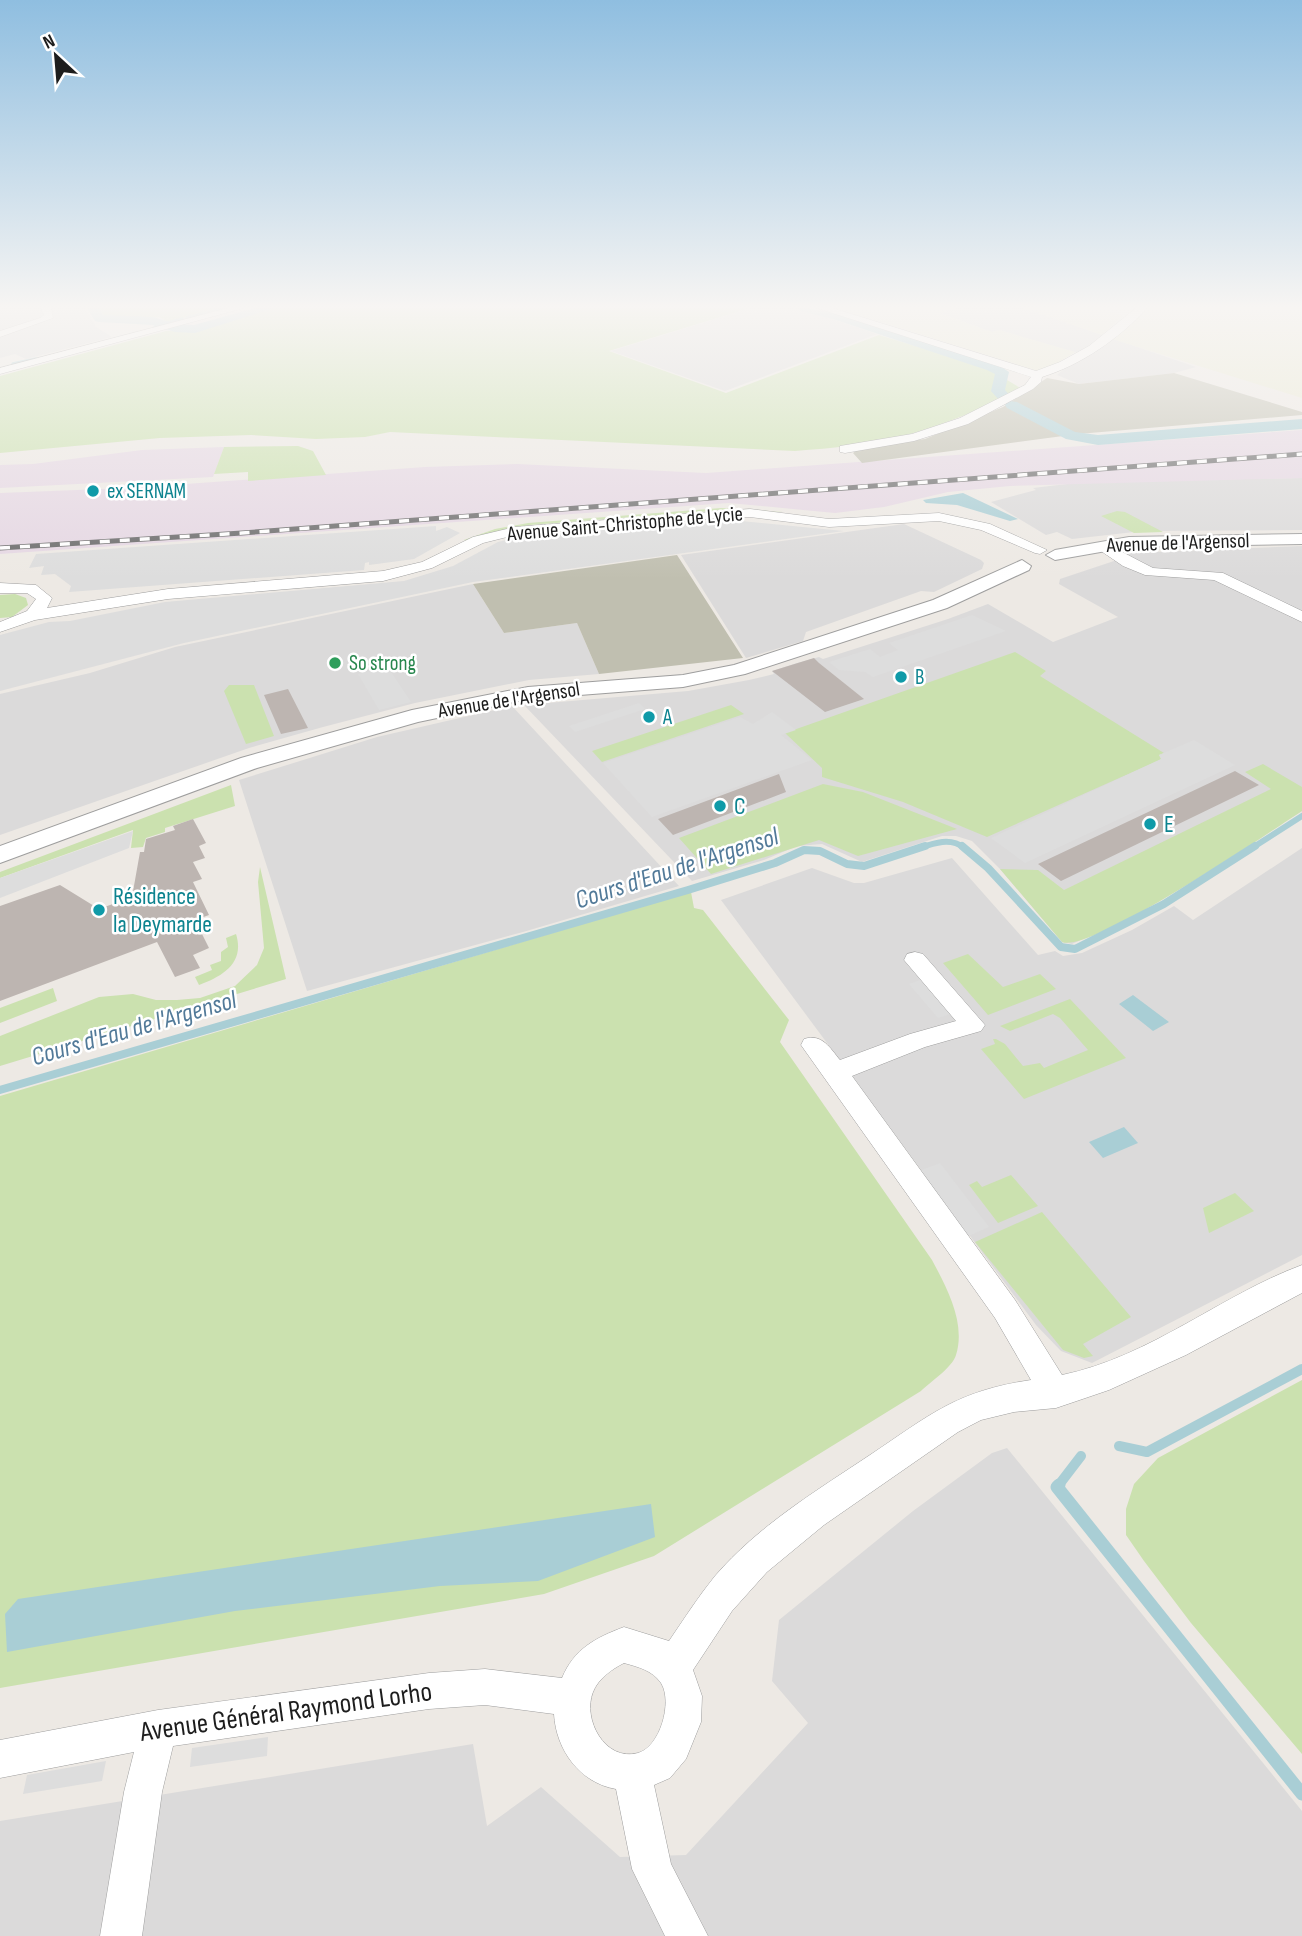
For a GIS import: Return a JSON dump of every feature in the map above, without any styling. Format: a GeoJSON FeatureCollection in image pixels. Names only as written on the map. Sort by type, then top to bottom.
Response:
{"type":"FeatureCollection","features":[{"type":"Feature","properties":{"kind":"street"},"geometry":{"type":"LineString","coordinates":[[845,449],[914,437],[964,422],[1008,398]]}},
{"type":"Feature","properties":{"kind":"street","name":"Avenue Saint-Christophe de Lycie"},"geometry":{"type":"LineString","coordinates":[[0,627],[30,616],[169,594],[383,576],[427,565],[478,540],[549,526],[750,513],[829,523],[916,516],[939,517],[974,524],[1047,552]]}},
{"type":"Feature","properties":{"kind":"street"},"geometry":{"type":"LineString","coordinates":[[1005,535],[1018,560],[1041,570],[1055,568],[1060,562],[1047,552]]}},
{"type":"Feature","properties":{"kind":"street","name":"Avenue de l'Argensol"},"geometry":{"type":"LineString","coordinates":[[1047,552],[1149,541],[1302,539]]}},
{"type":"Feature","properties":{"kind":"street"},"geometry":{"type":"LineString","coordinates":[[1103,546],[1138,566],[1157,573],[1206,573],[1218,576],[1302,617]]}},
{"type":"Feature","properties":{"kind":"street","name":"Avenue de l'Argensol"},"geometry":{"type":"LineString","coordinates":[[0,855],[249,763],[412,716],[528,693],[683,681],[738,670],[940,604],[1018,560]]}},
{"type":"Feature","properties":{"kind":"street"},"geometry":{"type":"LineString","coordinates":[[0,588],[31,588],[44,598],[38,610],[30,616]]}},
{"type":"Feature","properties":{"kind":"street","name":"Avenue Saint-Christophe de Lycie"},"geometry":{"type":"LineString","coordinates":[[44,598],[84,609]]}},
{"type":"Feature","properties":{"kind":"street"},"geometry":{"type":"LineString","coordinates":[[836,1072],[919,1040],[973,1025],[915,960]]}},
{"type":"Feature","properties":{"kind":"street"},"geometry":{"type":"LineString","coordinates":[[813,1045],[836,1072],[1011,1318],[1056,1393]]}},
{"type":"Feature","properties":{"kind":"street"},"geometry":{"type":"LineString","coordinates":[[673,1667],[707,1614],[737,1577],[832,1499],[963,1412],[1013,1395],[1056,1393],[1098,1380],[1147,1358],[1302,1278]]}},
{"type":"Feature","properties":{"kind":"street"},"geometry":{"type":"LineString","coordinates":[[624,1645],[642,1646],[659,1654],[673,1667],[682,1684],[684,1724],[665,1757],[649,1768],[632,1773],[615,1771],[599,1764],[586,1752],[577,1735],[573,1717],[573,1698],[585,1670],[606,1650],[624,1645]]}},
{"type":"Feature","properties":{"kind":"street","name":"Avenue Général Raymond Lorho"},"geometry":{"type":"LineString","coordinates":[[0,1759],[158,1729],[429,1691],[485,1686],[573,1698]]}},
{"type":"Feature","properties":{"kind":"street"},"geometry":{"type":"LineString","coordinates":[[121,1936],[143,1792],[158,1729]]}},
{"type":"Feature","properties":{"kind":"street"},"geometry":{"type":"LineString","coordinates":[[632,1773],[652,1869],[687,1936]]}},
{"type":"Feature","properties":{"kind":"shaded area"},"geometry":{"type":"Polygon","coordinates":[[[1016,398],[1257,398],[1302,412],[1302,415],[1078,434],[862,463],[853,453],[859,448],[925,439],[1003,407],[1016,398]]]}},
{"type":"Feature","properties":{"kind":"shaded area"},"geometry":{"type":"Polygon","coordinates":[[[1302,430],[1302,478],[1010,486],[948,492],[884,507],[835,513],[729,503],[0,554],[0,493],[129,488],[425,467],[517,464],[706,473],[1302,430]]]}},
{"type":"Feature","properties":{"kind":"shaded area"},"geometry":{"type":"Polygon","coordinates":[[[224,447],[213,477],[0,488],[0,465],[33,464],[142,450],[224,447]]]}},
{"type":"Feature","properties":{"kind":"shaded area"},"geometry":{"type":"Polygon","coordinates":[[[1302,478],[1302,530],[1143,531],[1072,539],[1057,532],[1046,535],[991,502],[1036,490],[1033,488],[1084,482],[1302,478]]]}},
{"type":"Feature","properties":{"kind":"shaded area"},"geometry":{"type":"Polygon","coordinates":[[[731,520],[844,531],[473,582],[184,643],[0,691],[0,635],[49,622],[70,621],[165,602],[404,581],[453,566],[498,542],[523,536],[731,520]]]}},
{"type":"Feature","properties":{"kind":"shaded area"},"geometry":{"type":"Polygon","coordinates":[[[904,524],[981,560],[984,563],[982,569],[934,592],[921,591],[806,632],[803,641],[746,658],[681,555],[904,524]]]}},
{"type":"Feature","properties":{"kind":"shaded area"},"geometry":{"type":"Polygon","coordinates":[[[436,526],[436,531],[447,527],[460,533],[414,559],[369,565],[369,562],[365,563],[364,570],[69,592],[71,586],[55,574],[41,575],[44,566],[29,568],[36,554],[436,526]]]}},
{"type":"Feature","properties":{"kind":"shaded area"},"geometry":{"type":"Polygon","coordinates":[[[1302,546],[1302,811],[1141,912],[1072,944],[1062,942],[1000,869],[972,841],[956,836],[942,836],[862,862],[822,844],[797,846],[764,860],[692,881],[524,705],[688,691],[749,680],[774,674],[772,671],[797,663],[819,657],[823,659],[988,604],[1053,642],[1118,617],[1059,584],[1060,579],[1117,560],[1107,554],[1302,546]]]}},
{"type":"Feature","properties":{"kind":"shaded area"},"geometry":{"type":"Polygon","coordinates":[[[677,555],[743,658],[599,674],[577,623],[504,633],[473,584],[677,555]]]}},
{"type":"Feature","properties":{"kind":"shaded area"},"geometry":{"type":"Polygon","coordinates":[[[473,584],[504,633],[577,623],[599,674],[529,680],[415,703],[323,727],[249,748],[0,835],[0,694],[90,673],[175,647],[473,584]]]}},
{"type":"Feature","properties":{"kind":"shaded area"},"geometry":{"type":"Polygon","coordinates":[[[972,615],[1006,631],[873,677],[865,672],[839,670],[829,662],[870,649],[880,657],[898,650],[889,643],[972,615]]]}},
{"type":"Feature","properties":{"kind":"shaded area"},"geometry":{"type":"Polygon","coordinates":[[[387,666],[411,702],[379,710],[358,674],[387,666]]]}},
{"type":"Feature","properties":{"kind":"shaded area"},"geometry":{"type":"Polygon","coordinates":[[[639,703],[645,709],[575,732],[569,726],[639,703]]]}},
{"type":"Feature","properties":{"kind":"shaded area"},"geometry":{"type":"Polygon","coordinates":[[[512,706],[679,886],[307,991],[239,780],[377,737],[512,706]]]}},
{"type":"Feature","properties":{"kind":"shaded area"},"geometry":{"type":"Polygon","coordinates":[[[772,712],[796,730],[781,735],[812,760],[652,817],[603,763],[740,717],[753,724],[772,712]]]}},
{"type":"Feature","properties":{"kind":"shaded area"},"geometry":{"type":"Polygon","coordinates":[[[1194,740],[1235,765],[1025,863],[991,838],[1161,759],[1159,755],[1194,740]]]}},
{"type":"Feature","properties":{"kind":"shaded area"},"geometry":{"type":"Polygon","coordinates":[[[133,831],[129,848],[0,898],[0,878],[133,831]]]}},
{"type":"Feature","properties":{"kind":"shaded area"},"geometry":{"type":"Polygon","coordinates":[[[1302,848],[1302,1255],[1092,1363],[1061,1351],[1036,1325],[721,900],[812,868],[854,883],[864,883],[952,858],[1038,955],[1055,951],[1063,956],[1082,953],[1132,930],[1174,906],[1193,920],[1302,848]]]}},
{"type":"Feature","properties":{"kind":"shaded area"},"geometry":{"type":"Polygon","coordinates":[[[926,978],[956,1012],[938,1018],[909,984],[926,978]]]}},
{"type":"Feature","properties":{"kind":"shaded area"},"geometry":{"type":"Polygon","coordinates":[[[940,1163],[989,1227],[966,1237],[919,1171],[940,1163]]]}},
{"type":"Feature","properties":{"kind":"shaded area"},"geometry":{"type":"Polygon","coordinates":[[[1007,1448],[1302,1811],[1302,1936],[0,1936],[0,1821],[473,1744],[487,1826],[541,1787],[620,1857],[686,1855],[808,1723],[772,1681],[779,1620],[913,1511],[992,1453],[1007,1448]]]}},
{"type":"Feature","properties":{"kind":"shaded area"},"geometry":{"type":"Polygon","coordinates":[[[268,1737],[267,1756],[190,1767],[192,1748],[268,1737]]]}},
{"type":"Feature","properties":{"kind":"shaded area"},"geometry":{"type":"Polygon","coordinates":[[[106,1761],[102,1781],[23,1794],[27,1775],[106,1761]]]}},
{"type":"Feature","properties":{"kind":"green space"},"geometry":{"type":"Polygon","coordinates":[[[0,398],[1002,398],[966,415],[907,435],[865,444],[795,451],[390,432],[365,437],[316,439],[251,435],[160,438],[0,453],[0,398]]]}},
{"type":"Feature","properties":{"kind":"green space"},"geometry":{"type":"Polygon","coordinates":[[[298,446],[313,451],[326,475],[248,481],[248,472],[214,474],[224,447],[298,446]]]}},
{"type":"Feature","properties":{"kind":"green space"},"geometry":{"type":"Polygon","coordinates":[[[721,508],[784,512],[725,510],[530,525],[464,540],[495,529],[528,523],[721,508]]]}},
{"type":"Feature","properties":{"kind":"green space"},"geometry":{"type":"Polygon","coordinates":[[[1117,511],[1125,512],[1163,532],[1134,533],[1101,516],[1117,511]]]}},
{"type":"Feature","properties":{"kind":"green space"},"geometry":{"type":"Polygon","coordinates":[[[15,594],[26,598],[28,605],[12,617],[0,618],[0,595],[15,594]]]}},
{"type":"Feature","properties":{"kind":"green space"},"geometry":{"type":"Polygon","coordinates":[[[1015,652],[1046,671],[1040,676],[1164,753],[1159,755],[1162,759],[987,837],[903,802],[822,777],[822,768],[785,733],[1015,652]]]}},
{"type":"Feature","properties":{"kind":"green space"},"geometry":{"type":"Polygon","coordinates":[[[229,685],[254,685],[274,736],[246,744],[224,691],[229,685]]]}},
{"type":"Feature","properties":{"kind":"green space"},"geometry":{"type":"Polygon","coordinates":[[[731,705],[744,714],[602,762],[592,751],[731,705]]]}},
{"type":"Feature","properties":{"kind":"green space"},"geometry":{"type":"Polygon","coordinates":[[[1263,764],[1302,787],[1302,811],[1180,889],[1107,930],[1079,941],[1062,942],[1000,869],[1038,870],[1064,890],[1271,789],[1245,772],[1263,764]]]}},
{"type":"Feature","properties":{"kind":"green space"},"geometry":{"type":"Polygon","coordinates":[[[823,784],[863,792],[957,829],[858,856],[819,840],[711,874],[679,838],[823,784]]]}},
{"type":"Feature","properties":{"kind":"green space"},"geometry":{"type":"Polygon","coordinates":[[[231,785],[235,806],[165,828],[165,832],[146,838],[143,847],[131,848],[133,830],[0,878],[0,872],[231,785]]]}},
{"type":"Feature","properties":{"kind":"green space"},"geometry":{"type":"Polygon","coordinates":[[[260,867],[286,979],[0,1066],[0,1036],[99,997],[133,994],[156,1000],[177,1000],[200,998],[235,986],[257,965],[264,948],[258,882],[260,867]]]}},
{"type":"Feature","properties":{"kind":"green space"},"geometry":{"type":"Polygon","coordinates":[[[691,892],[694,908],[703,910],[789,1020],[780,1042],[932,1260],[949,1294],[957,1318],[958,1343],[956,1355],[950,1365],[921,1391],[654,1556],[544,1594],[0,1688],[0,1096],[691,892]]]}},
{"type":"Feature","properties":{"kind":"green space"},"geometry":{"type":"Polygon","coordinates":[[[236,934],[238,944],[235,961],[224,973],[199,985],[195,977],[212,970],[210,965],[221,961],[221,952],[228,947],[226,938],[236,934]]]}},
{"type":"Feature","properties":{"kind":"green space"},"geometry":{"type":"Polygon","coordinates":[[[968,954],[1003,987],[1040,974],[1056,989],[988,1015],[943,963],[968,954]]]}},
{"type":"Feature","properties":{"kind":"green space"},"geometry":{"type":"Polygon","coordinates":[[[53,988],[57,1001],[0,1023],[0,1008],[53,988]]]}},
{"type":"Feature","properties":{"kind":"green space"},"geometry":{"type":"Polygon","coordinates":[[[1070,999],[1126,1058],[1024,1099],[981,1049],[995,1044],[993,1039],[996,1039],[1005,1044],[1023,1066],[1040,1063],[1044,1068],[1088,1050],[1060,1018],[1053,1014],[1010,1031],[1000,1026],[1070,999]]]}},
{"type":"Feature","properties":{"kind":"green space"},"geometry":{"type":"Polygon","coordinates":[[[1011,1175],[1038,1206],[998,1223],[969,1185],[977,1181],[982,1187],[1011,1175]]]}},
{"type":"Feature","properties":{"kind":"green space"},"geometry":{"type":"Polygon","coordinates":[[[1235,1193],[1254,1211],[1209,1233],[1203,1208],[1235,1193]]]}},
{"type":"Feature","properties":{"kind":"green space"},"geometry":{"type":"Polygon","coordinates":[[[1042,1212],[1131,1317],[1083,1344],[1093,1356],[1084,1358],[1063,1350],[975,1242],[1042,1212]]]}},
{"type":"Feature","properties":{"kind":"green space"},"geometry":{"type":"Polygon","coordinates":[[[1302,1380],[1302,1754],[1191,1623],[1144,1561],[1126,1535],[1126,1509],[1134,1484],[1158,1458],[1302,1380]]]}},
{"type":"Feature","properties":{"kind":"water"},"geometry":{"type":"Polygon","coordinates":[[[963,493],[1018,519],[1010,521],[957,505],[926,503],[923,500],[963,493]]]}},
{"type":"Feature","properties":{"kind":"water"},"geometry":{"type":"Polygon","coordinates":[[[1133,995],[1169,1022],[1153,1031],[1119,1004],[1133,995]]]}},
{"type":"Feature","properties":{"kind":"water"},"geometry":{"type":"Polygon","coordinates":[[[1124,1127],[1138,1143],[1103,1158],[1089,1142],[1124,1127]]]}},
{"type":"Feature","properties":{"kind":"water"},"geometry":{"type":"Polygon","coordinates":[[[651,1504],[655,1537],[538,1581],[440,1586],[235,1611],[7,1652],[5,1614],[18,1599],[651,1504]]]}},
{"type":"Feature","properties":{"kind":"building"},"geometry":{"type":"Polygon","coordinates":[[[814,658],[864,699],[825,712],[772,671],[814,658]]]}},
{"type":"Feature","properties":{"kind":"building"},"geometry":{"type":"Polygon","coordinates":[[[288,689],[308,728],[281,734],[264,695],[288,689]]]}},
{"type":"Feature","properties":{"kind":"building","name":"E"},"geometry":{"type":"Polygon","coordinates":[[[1235,771],[1259,785],[1061,881],[1038,864],[1235,771]]]}},
{"type":"Feature","properties":{"kind":"building","name":"C"},"geometry":{"type":"Polygon","coordinates":[[[779,774],[786,792],[673,835],[658,819],[779,774]]]}},
{"type":"Feature","properties":{"kind":"building","name":"Résidence la Deymarde"},"geometry":{"type":"Polygon","coordinates":[[[193,819],[206,843],[199,846],[205,858],[193,862],[202,879],[193,882],[209,915],[195,920],[209,948],[193,955],[200,968],[175,977],[157,942],[0,1001],[0,906],[60,885],[99,909],[132,897],[140,852],[144,852],[146,839],[175,830],[173,826],[193,819]]]}},
{"type":"Feature","properties":{"kind":"waterway"},"geometry":{"type":"LineString","coordinates":[[1012,405],[1071,436],[1098,440],[1302,424]]}},
{"type":"Feature","properties":{"kind":"waterway","name":"Cours d'Eau de l'Argensol"},"geometry":{"type":"LineString","coordinates":[[1252,848],[1302,816]]}},
{"type":"Feature","properties":{"kind":"waterway","name":"Cours d'Eau de l'Argensol"},"geometry":{"type":"LineString","coordinates":[[920,848],[948,842],[964,848]]}},
{"type":"Feature","properties":{"kind":"waterway","name":"Cours d'Eau de l'Argensol"},"geometry":{"type":"LineString","coordinates":[[0,1090],[688,890],[775,863],[804,850],[820,851],[847,864],[864,866],[925,846]]}},
{"type":"Feature","properties":{"kind":"waterway","name":"Cours d'Eau de l'Argensol"},"geometry":{"type":"LineString","coordinates":[[962,846],[988,868],[1061,947],[1075,949],[1164,904],[1255,846]]}},
{"type":"Feature","properties":{"kind":"waterway"},"geometry":{"type":"LineString","coordinates":[[1119,1446],[1147,1452],[1302,1369]]}},
{"type":"Feature","properties":{"kind":"waterway"},"geometry":{"type":"LineString","coordinates":[[1058,1486],[1081,1456]]}},
{"type":"Feature","properties":{"kind":"waterway"},"geometry":{"type":"LineString","coordinates":[[1058,1486],[1302,1794]]}},
{"type":"Feature","properties":{"kind":"railway"},"geometry":{"type":"LineString","coordinates":[[0,548],[242,533],[1302,454]]}},
{"type":"Feature","properties":{"kind":"place","name":"ex SERNAM"},"geometry":{"type":"Point","coordinates":[93,491]}},
{"type":"Feature","properties":{"kind":"place","name":"So strong"},"geometry":{"type":"Point","coordinates":[335,663]}},
{"type":"Feature","properties":{"kind":"place","name":"B"},"geometry":{"type":"Point","coordinates":[901,677]}},
{"type":"Feature","properties":{"kind":"place","name":"A"},"geometry":{"type":"Point","coordinates":[649,717]}},
{"type":"Feature","properties":{"kind":"place","name":"C"},"geometry":{"type":"Point","coordinates":[720,806]}},
{"type":"Feature","properties":{"kind":"place","name":"E"},"geometry":{"type":"Point","coordinates":[1150,824]}},
{"type":"Feature","properties":{"kind":"place","name":"Résidence la Deymarde"},"geometry":{"type":"Point","coordinates":[99,910]}}]}
